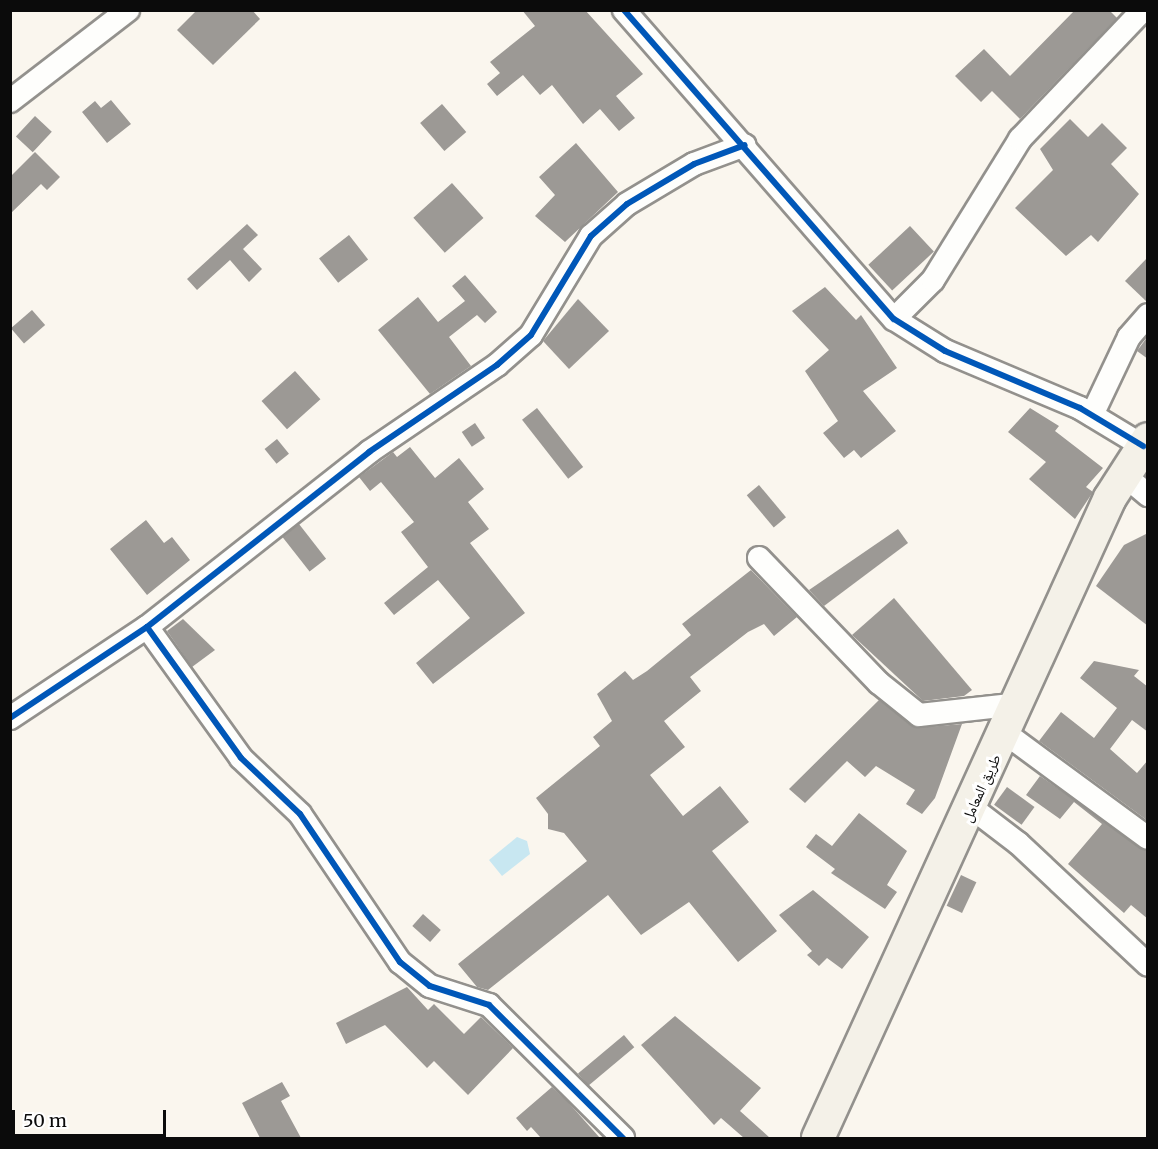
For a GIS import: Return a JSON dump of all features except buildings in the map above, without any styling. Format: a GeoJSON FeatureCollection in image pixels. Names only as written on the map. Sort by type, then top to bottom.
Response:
{"type":"FeatureCollection","features":[{"type":"Feature","properties":{"kind":"main road","name":"طريق المعامل"},"geometry":{"type":"LineString","coordinates":[[818,1138],[972,808],[1123,474],[1145,443]]}},
{"type":"Feature","properties":{"kind":"street"},"geometry":{"type":"LineString","coordinates":[[10,101],[128,10]]}},
{"type":"Feature","properties":{"kind":"street"},"geometry":{"type":"LineString","coordinates":[[624,10],[745,145],[894,319],[1002,380],[1092,415],[1145,443]]}},
{"type":"Feature","properties":{"kind":"street"},"geometry":{"type":"LineString","coordinates":[[894,319],[933,280],[1020,140],[1143,10]]}},
{"type":"Feature","properties":{"kind":"street"},"geometry":{"type":"LineString","coordinates":[[10,718],[147,627],[369,452],[497,365],[531,335],[591,236],[627,204],[694,164],[745,145]]}},
{"type":"Feature","properties":{"kind":"street"},"geometry":{"type":"LineString","coordinates":[[1092,415],[1129,337],[1148,315]]}},
{"type":"Feature","properties":{"kind":"street"},"geometry":{"type":"LineString","coordinates":[[1123,474],[1148,495]]}},
{"type":"Feature","properties":{"kind":"street"},"geometry":{"type":"LineString","coordinates":[[759,558],[879,683],[919,715],[1018,704]]}},
{"type":"Feature","properties":{"kind":"street"},"geometry":{"type":"LineString","coordinates":[[147,627],[241,758],[300,814],[400,962],[430,986],[489,1005],[623,1138]]}},
{"type":"Feature","properties":{"kind":"street"},"geometry":{"type":"LineString","coordinates":[[1005,733],[1148,838]]}},
{"type":"Feature","properties":{"kind":"street"},"geometry":{"type":"LineString","coordinates":[[972,808],[1018,843],[1148,966]]}},
{"type":"Feature","properties":{"kind":"water"},"geometry":{"type":"Polygon","coordinates":[[[517,837],[527,841],[530,854],[502,876],[489,860],[517,837]]]}},
{"type":"Feature","properties":{"kind":"cycle path"},"geometry":{"type":"LineString","coordinates":[[624,10],[894,319],[945,351],[1080,408],[1143,446]]}},
{"type":"Feature","properties":{"kind":"cycle path"},"geometry":{"type":"LineString","coordinates":[[10,718],[147,627],[369,452],[497,365],[531,335],[591,236],[627,204],[694,164],[745,145]]}},
{"type":"Feature","properties":{"kind":"cycle path"},"geometry":{"type":"LineString","coordinates":[[147,627],[241,758],[300,814],[400,962],[430,986],[489,1005],[623,1138]]}}]}
